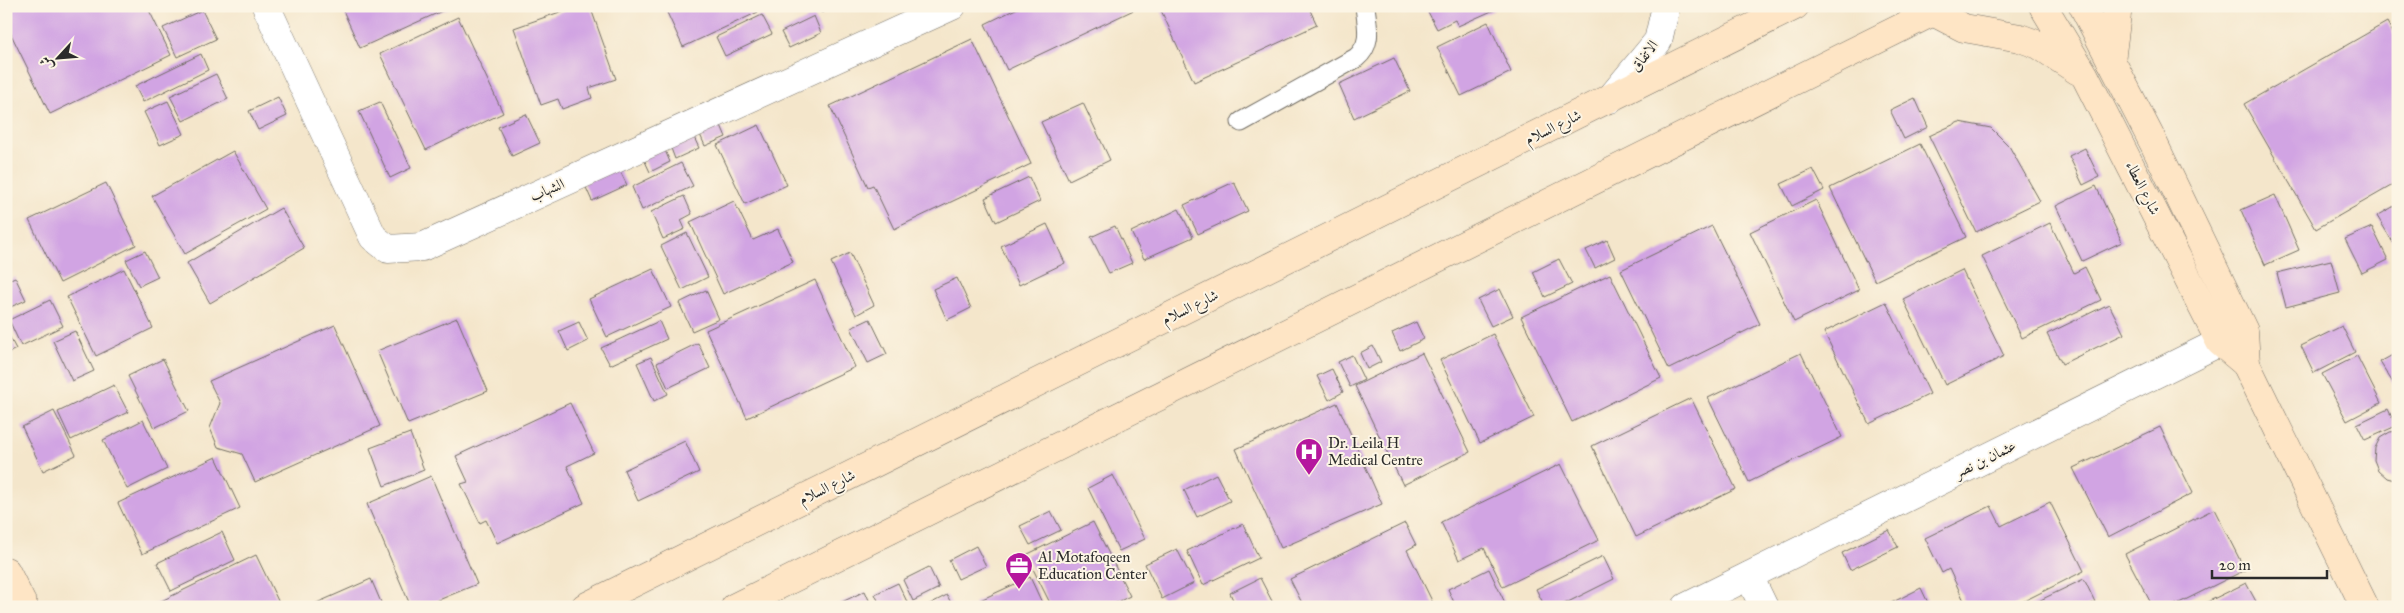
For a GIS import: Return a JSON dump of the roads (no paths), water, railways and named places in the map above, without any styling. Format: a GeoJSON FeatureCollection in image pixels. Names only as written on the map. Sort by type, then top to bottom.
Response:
{"type":"FeatureCollection","features":[{"type":"Feature","properties":{"kind":"main road","name":"شارع السلام"},"geometry":{"type":"LineString","coordinates":[[585,607],[1795,6]]}},
{"type":"Feature","properties":{"kind":"main road","name":"شارع العطاء"},"geometry":{"type":"LineString","coordinates":[[2043,6],[2085,76],[2220,342],[2246,364]]}},
{"type":"Feature","properties":{"kind":"main road","name":"شارع العطاء"},"geometry":{"type":"LineString","coordinates":[[2083,6],[2196,230],[2244,331],[2246,364],[2365,607]]}},
{"type":"Feature","properties":{"kind":"main road"},"geometry":{"type":"LineString","coordinates":[[2111,61],[2118,6]]}},
{"type":"Feature","properties":{"kind":"main road"},"geometry":{"type":"LineString","coordinates":[[735,607],[1939,9],[1964,28],[2020,38],[2039,45],[2061,58],[2085,76]]}},
{"type":"Feature","properties":{"kind":"main road"},"geometry":{"type":"LineString","coordinates":[[6,571],[24,607]]}},
{"type":"Feature","properties":{"kind":"street","name":"الشهاب"},"geometry":{"type":"LineString","coordinates":[[266,6],[373,237],[388,249],[422,247],[952,6]]}},
{"type":"Feature","properties":{"kind":"street","name":"الاتفاق"},"geometry":{"type":"LineString","coordinates":[[1610,98],[1658,41],[1666,6]]}},
{"type":"Feature","properties":{"kind":"street","name":"عثمان بن نصر"},"geometry":{"type":"LineString","coordinates":[[1686,607],[2220,342]]}},
{"type":"Feature","properties":{"kind":"street"},"geometry":{"type":"LineString","coordinates":[[1749,576],[1764,607]]}},
{"type":"Feature","properties":{"kind":"lane"},"geometry":{"type":"LineString","coordinates":[[1241,122],[1356,58],[1363,52],[1368,36],[1365,6]]}},
{"type":"Feature","properties":{"kind":"place","name":"Dr. Leila H Medical Centre"},"geometry":{"type":"Point","coordinates":[1309,476]}},
{"type":"Feature","properties":{"kind":"place","name":"Al Motafoqeen Education Center"},"geometry":{"type":"Point","coordinates":[1019,590]}}]}
